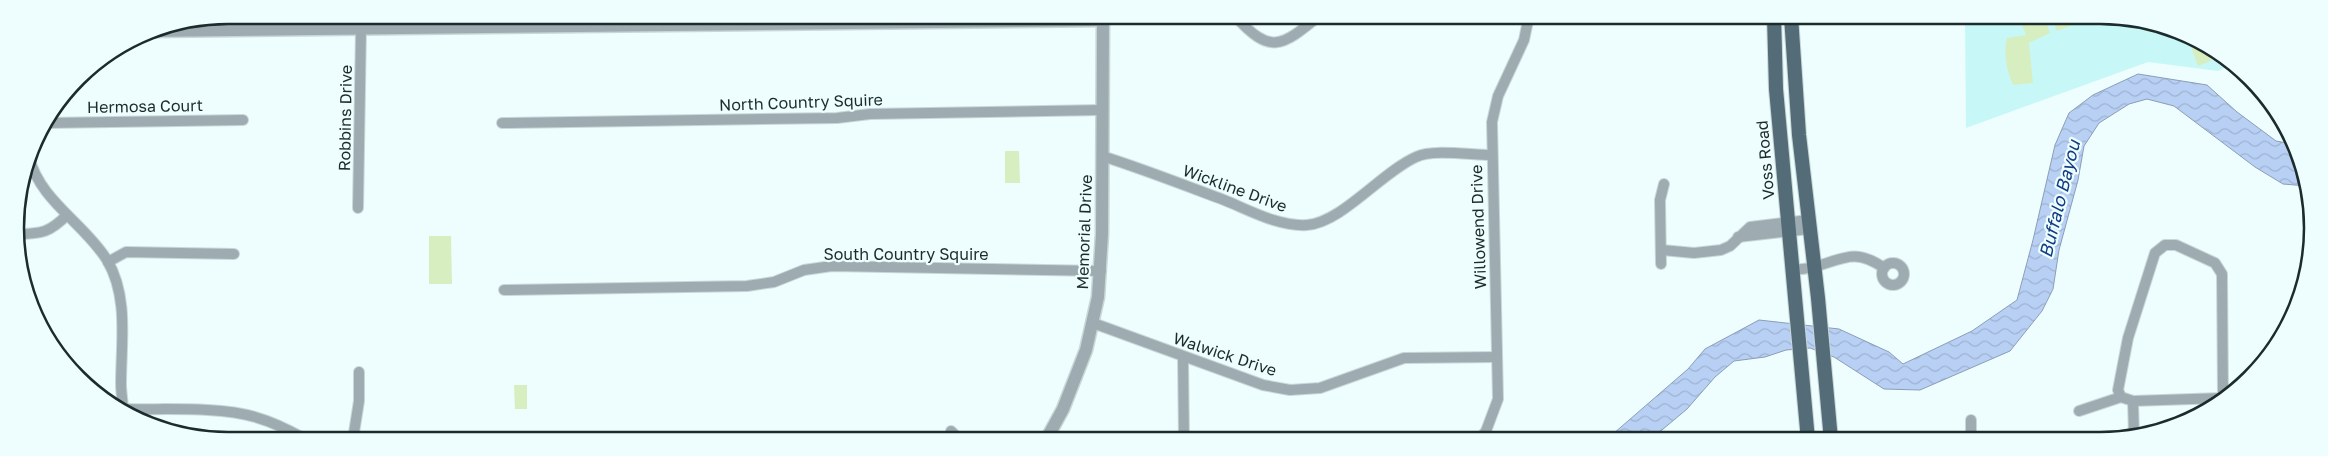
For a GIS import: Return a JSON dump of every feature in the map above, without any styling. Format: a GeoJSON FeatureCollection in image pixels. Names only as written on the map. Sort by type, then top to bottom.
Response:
{"type":"FeatureCollection","features":[{"type":"Feature","properties":{"kind":"main road","name":"Voss Road"},"geometry":{"type":"LineString","coordinates":[[1774,24],[1776,89],[1807,432]]}},
{"type":"Feature","properties":{"kind":"main road"},"geometry":{"type":"LineString","coordinates":[[1792,24],[1799,135],[1818,298],[1830,432]]}},
{"type":"Feature","properties":{"kind":"main road"},"geometry":{"type":"LineString","coordinates":[[1780,136],[1799,135]]}},
{"type":"Feature","properties":{"kind":"street"},"geometry":{"type":"LineString","coordinates":[[238,24],[238,29]]}},
{"type":"Feature","properties":{"kind":"street"},"geometry":{"type":"LineString","coordinates":[[178,30],[562,24]]}},
{"type":"Feature","properties":{"kind":"street","name":"Memorial Drive"},"geometry":{"type":"LineString","coordinates":[[1050,432],[1075,382],[1086,350],[1093,323],[1100,271],[1103,24]]}},
{"type":"Feature","properties":{"kind":"street"},"geometry":{"type":"LineString","coordinates":[[1242,24],[1258,38],[1272,43],[1283,42],[1293,37],[1309,24]]}},
{"type":"Feature","properties":{"kind":"street","name":"Willowend Drive"},"geometry":{"type":"LineString","coordinates":[[1485,432],[1498,399],[1491,155],[1492,122],[1496,105],[1524,40],[1527,24]]}},
{"type":"Feature","properties":{"kind":"street","name":"Robbins Drive"},"geometry":{"type":"LineString","coordinates":[[358,208],[361,28]]}},
{"type":"Feature","properties":{"kind":"street","name":"North Country Squire"},"geometry":{"type":"LineString","coordinates":[[502,123],[837,118],[870,114],[1102,110]]}},
{"type":"Feature","properties":{"kind":"street","name":"Hermosa Court"},"geometry":{"type":"LineString","coordinates":[[53,123],[243,120]]}},
{"type":"Feature","properties":{"kind":"street","name":"Wickline Drive"},"geometry":{"type":"LineString","coordinates":[[1102,156],[1281,222],[1308,225],[1332,216],[1417,156],[1430,154],[1491,155]]}},
{"type":"Feature","properties":{"kind":"street"},"geometry":{"type":"LineString","coordinates":[[33,169],[42,185],[67,216],[90,236],[108,262],[118,290],[123,320],[121,384],[122,403]]}},
{"type":"Feature","properties":{"kind":"street"},"geometry":{"type":"LineString","coordinates":[[1661,264],[1660,200],[1664,184]]}},
{"type":"Feature","properties":{"kind":"street"},"geometry":{"type":"LineString","coordinates":[[24,234],[36,234],[53,230],[67,216]]}},
{"type":"Feature","properties":{"kind":"street"},"geometry":{"type":"LineString","coordinates":[[1662,250],[1694,253],[1721,250],[1730,246],[1738,237],[1808,224]]}},
{"type":"Feature","properties":{"kind":"street"},"geometry":{"type":"LineString","coordinates":[[2121,397],[2118,390],[2128,338],[2155,253],[2165,245],[2176,245],[2216,263],[2222,274],[2222,391]]}},
{"type":"Feature","properties":{"kind":"street"},"geometry":{"type":"LineString","coordinates":[[108,262],[126,252],[234,254]]}},
{"type":"Feature","properties":{"kind":"street"},"geometry":{"type":"LineString","coordinates":[[1792,270],[1814,267],[1838,257],[1853,256],[1872,260],[1884,268]]}},
{"type":"Feature","properties":{"kind":"street","name":"South Country Squire"},"geometry":{"type":"LineString","coordinates":[[504,290],[748,286],[774,282],[804,270],[832,266],[1100,271]]}},
{"type":"Feature","properties":{"kind":"street","name":"Walwick Drive"},"geometry":{"type":"LineString","coordinates":[[1093,323],[1263,385],[1290,390],[1320,388],[1404,358],[1497,357]]}},
{"type":"Feature","properties":{"kind":"street"},"geometry":{"type":"LineString","coordinates":[[1183,357],[1184,432]]}},
{"type":"Feature","properties":{"kind":"street"},"geometry":{"type":"LineString","coordinates":[[354,432],[360,401],[359,372]]}},
{"type":"Feature","properties":{"kind":"street"},"geometry":{"type":"LineString","coordinates":[[2078,411],[2121,397],[2132,401],[2213,398]]}},
{"type":"Feature","properties":{"kind":"street"},"geometry":{"type":"LineString","coordinates":[[2132,401],[2134,429]]}},
{"type":"Feature","properties":{"kind":"street"},"geometry":{"type":"LineString","coordinates":[[136,410],[228,411],[255,416],[292,432]]}},
{"type":"Feature","properties":{"kind":"street"},"geometry":{"type":"LineString","coordinates":[[1971,420],[1971,432]]}},
{"type":"Feature","properties":{"kind":"shaded area"},"geometry":{"type":"Polygon","coordinates":[[[1965,24],[2127,25],[2178,39],[2202,51],[2226,67],[2218,71],[2148,62],[1966,128],[1965,24]]]}},
{"type":"Feature","properties":{"kind":"green space"},"geometry":{"type":"Polygon","coordinates":[[[2022,24],[2047,24],[2050,33],[2029,43],[2033,83],[2013,85],[2006,62],[2007,38],[2026,35],[2022,24]]]}},
{"type":"Feature","properties":{"kind":"green space"},"geometry":{"type":"Polygon","coordinates":[[[2054,24],[2075,24],[2057,31],[2054,24]]]}},
{"type":"Feature","properties":{"kind":"green space"},"geometry":{"type":"Polygon","coordinates":[[[2190,45],[2209,55],[2211,61],[2198,66],[2190,45]]]}},
{"type":"Feature","properties":{"kind":"green space"},"geometry":{"type":"Polygon","coordinates":[[[1005,151],[1019,151],[1020,183],[1005,183],[1005,151]]]}},
{"type":"Feature","properties":{"kind":"green space"},"geometry":{"type":"Polygon","coordinates":[[[429,236],[451,236],[452,284],[429,284],[429,236]]]}},
{"type":"Feature","properties":{"kind":"green space"},"geometry":{"type":"Polygon","coordinates":[[[514,385],[527,385],[527,409],[515,409],[514,385]]]}},
{"type":"Feature","properties":{"kind":"water","name":"Buffalo Bayou"},"geometry":{"type":"Polygon","coordinates":[[[2138,74],[2207,85],[2237,112],[2276,141],[2285,143],[2299,185],[2283,184],[2255,167],[2174,106],[2147,99],[2129,104],[2099,123],[2084,146],[2078,180],[2059,250],[2053,289],[2042,311],[2010,351],[1920,390],[1884,389],[1834,357],[1810,348],[1786,350],[1765,357],[1734,361],[1715,377],[1687,409],[1660,432],[1615,432],[1688,369],[1705,349],[1759,320],[1839,329],[1889,352],[1903,364],[1972,331],[2017,300],[2055,145],[2069,113],[2093,95],[2138,74]]]}}]}
